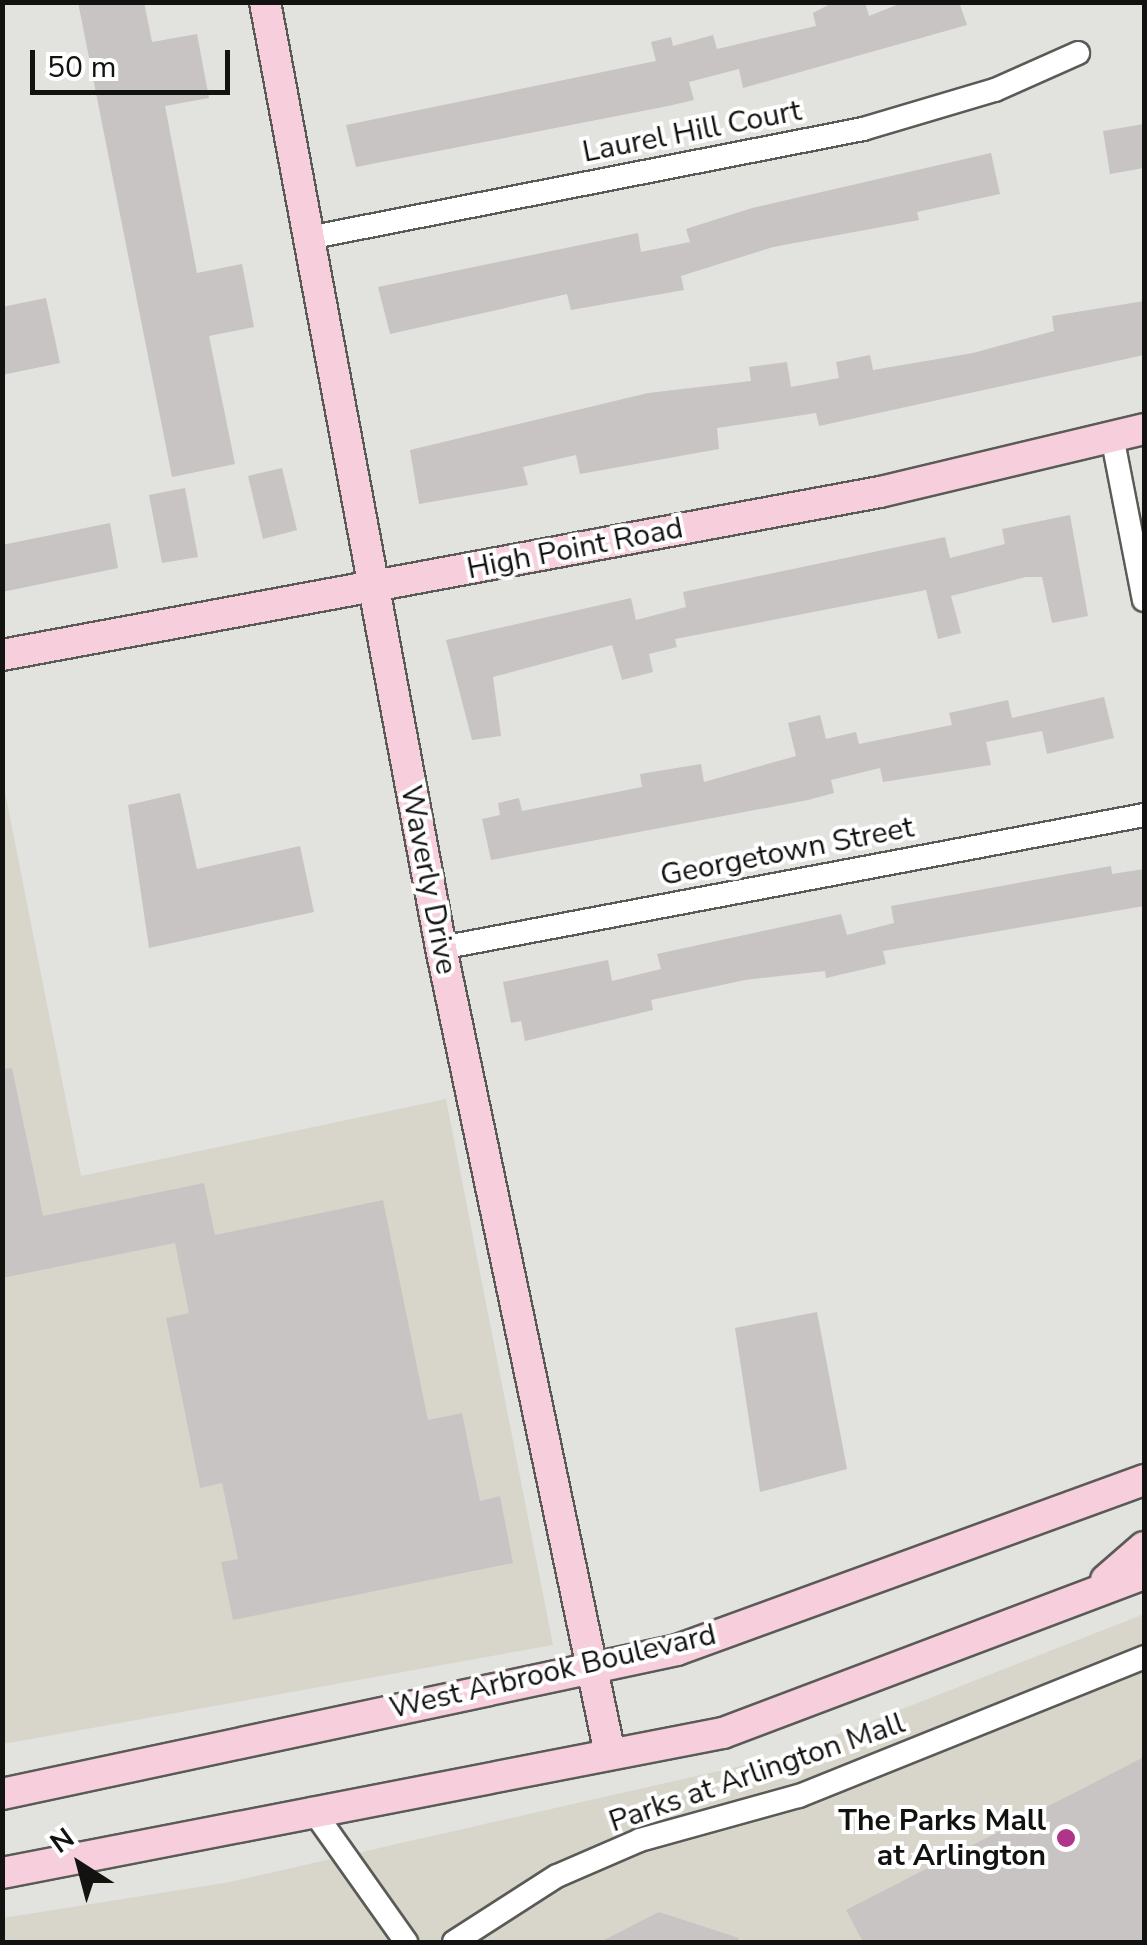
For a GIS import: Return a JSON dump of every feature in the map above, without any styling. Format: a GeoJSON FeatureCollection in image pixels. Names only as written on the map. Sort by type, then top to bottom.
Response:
{"type":"FeatureCollection","features":[{"type":"Feature","properties":{"kind":"street","name":"Waverly Drive"},"geometry":{"type":"LineString","coordinates":[[265,2],[441,948],[588,1668],[610,1754]]}},
{"type":"Feature","properties":{"kind":"street","name":"Laurel Hill Court"},"geometry":{"type":"LineString","coordinates":[[308,238],[863,129],[995,90],[1078,52]]}},
{"type":"Feature","properties":{"kind":"street","name":"High Point Road"},"geometry":{"type":"LineString","coordinates":[[2,656],[880,492],[1144,429]]}},
{"type":"Feature","properties":{"kind":"street"},"geometry":{"type":"LineString","coordinates":[[1112,436],[1144,600]]}},
{"type":"Feature","properties":{"kind":"street","name":"Georgetown Street"},"geometry":{"type":"LineString","coordinates":[[441,948],[1144,815]]}},
{"type":"Feature","properties":{"kind":"street","name":"West Arbrook Boulevard"},"geometry":{"type":"LineString","coordinates":[[2,1794],[678,1650],[1144,1480]]}},
{"type":"Feature","properties":{"kind":"street"},"geometry":{"type":"LineString","coordinates":[[1097,1588],[1144,1547]]}},
{"type":"Feature","properties":{"kind":"street"},"geometry":{"type":"LineString","coordinates":[[2,1873],[777,1719],[1097,1588],[1144,1574]]}},
{"type":"Feature","properties":{"kind":"street","name":"Parks at Arlington Mall"},"geometry":{"type":"LineString","coordinates":[[454,1942],[557,1876],[640,1840],[799,1796],[1144,1657]]}},
{"type":"Feature","properties":{"kind":"street"},"geometry":{"type":"LineString","coordinates":[[312,1810],[406,1942]]}},
{"type":"Feature","properties":{"kind":"shaded area"},"geometry":{"type":"Polygon","coordinates":[[[2,777],[81,1176],[446,1099],[553,1645],[3,1744],[2,777]]]}},
{"type":"Feature","properties":{"kind":"shaded area"},"geometry":{"type":"Polygon","coordinates":[[[1144,1614],[1144,1942],[3,1942],[3,1918],[230,1882],[780,1757],[1144,1614]]]}},
{"type":"Feature","properties":{"kind":"building"},"geometry":{"type":"Polygon","coordinates":[[[78,2],[144,2],[152,42],[197,34],[209,98],[165,106],[197,273],[242,264],[254,327],[209,336],[235,464],[172,477],[78,2]]]}},
{"type":"Feature","properties":{"kind":"building"},"geometry":{"type":"Polygon","coordinates":[[[834,2],[865,2],[869,16],[904,2],[959,2],[967,25],[743,88],[739,69],[689,82],[694,100],[356,167],[346,125],[656,61],[651,42],[671,37],[673,46],[713,35],[717,49],[816,26],[813,13],[834,2]]]}},
{"type":"Feature","properties":{"kind":"building"},"geometry":{"type":"Polygon","coordinates":[[[1144,124],[1144,168],[1110,174],[1103,131],[1144,124]]]}},
{"type":"Feature","properties":{"kind":"building"},"geometry":{"type":"Polygon","coordinates":[[[991,153],[1000,194],[917,212],[919,220],[773,247],[681,276],[684,290],[571,310],[567,294],[390,334],[378,287],[638,233],[641,252],[690,242],[686,229],[752,208],[991,153]]]}},
{"type":"Feature","properties":{"kind":"building"},"geometry":{"type":"Polygon","coordinates":[[[46,298],[60,363],[2,375],[2,307],[46,298]]]}},
{"type":"Feature","properties":{"kind":"building"},"geometry":{"type":"Polygon","coordinates":[[[1144,301],[1144,355],[819,426],[816,413],[717,428],[719,449],[580,474],[576,455],[523,467],[528,485],[419,504],[410,450],[648,393],[751,381],[749,367],[787,362],[791,387],[839,378],[836,362],[870,355],[873,370],[973,353],[1054,331],[1052,316],[1144,301]]]}},
{"type":"Feature","properties":{"kind":"building"},"geometry":{"type":"Polygon","coordinates":[[[282,468],[297,530],[263,539],[248,476],[282,468]]]}},
{"type":"Feature","properties":{"kind":"building"},"geometry":{"type":"Polygon","coordinates":[[[185,488],[198,557],[162,563],[149,495],[185,488]]]}},
{"type":"Feature","properties":{"kind":"building"},"geometry":{"type":"Polygon","coordinates":[[[1070,515],[1088,616],[1052,623],[1042,577],[1026,577],[951,596],[961,633],[938,639],[926,590],[675,639],[677,647],[649,654],[653,672],[622,680],[612,645],[493,677],[501,736],[472,740],[446,640],[631,598],[636,620],[686,607],[683,592],[945,537],[950,558],[1005,544],[1002,529],[1070,515]]]}},
{"type":"Feature","properties":{"kind":"building"},"geometry":{"type":"Polygon","coordinates":[[[110,523],[118,568],[2,592],[2,545],[110,523]]]}},
{"type":"Feature","properties":{"kind":"building"},"geometry":{"type":"Polygon","coordinates":[[[1104,697],[1114,738],[1047,754],[1042,731],[986,742],[991,765],[883,782],[880,768],[831,780],[834,793],[808,800],[491,860],[482,819],[500,815],[498,803],[519,798],[522,811],[642,787],[640,774],[701,764],[704,782],[796,756],[788,723],[820,715],[826,739],[856,732],[859,744],[952,725],[949,713],[1008,700],[1012,718],[1104,697]]]}},
{"type":"Feature","properties":{"kind":"building"},"geometry":{"type":"Polygon","coordinates":[[[180,793],[197,869],[300,846],[314,912],[149,948],[128,805],[180,793]]]}},
{"type":"Feature","properties":{"kind":"building"},"geometry":{"type":"Polygon","coordinates":[[[1111,866],[1112,874],[1144,869],[1144,906],[883,951],[886,964],[826,978],[825,971],[745,980],[651,1000],[653,1010],[525,1041],[521,1021],[511,1023],[503,982],[608,960],[612,981],[661,969],[657,954],[841,914],[847,935],[894,923],[891,906],[1111,866]]]}},
{"type":"Feature","properties":{"kind":"building"},"geometry":{"type":"Polygon","coordinates":[[[12,1068],[43,1216],[204,1183],[215,1235],[383,1200],[428,1420],[462,1413],[480,1501],[500,1496],[513,1563],[233,1620],[221,1562],[238,1559],[222,1483],[200,1488],[166,1318],[189,1313],[175,1243],[2,1278],[2,1069],[12,1068]]]}},
{"type":"Feature","properties":{"kind":"building"},"geometry":{"type":"Polygon","coordinates":[[[817,1312],[847,1469],[760,1492],[735,1328],[817,1312]]]}},
{"type":"Feature","properties":{"kind":"building","name":"The Parks Mall at Arlington"},"geometry":{"type":"Polygon","coordinates":[[[1144,1757],[1144,1942],[863,1942],[846,1910],[1144,1757]]]}},
{"type":"Feature","properties":{"kind":"building"},"geometry":{"type":"Polygon","coordinates":[[[659,1912],[739,1938],[738,1942],[600,1942],[659,1912]]]}},
{"type":"Feature","properties":{"kind":"place","name":"The Parks Mall at Arlington"},"geometry":{"type":"Point","coordinates":[1066,1838]}}]}
